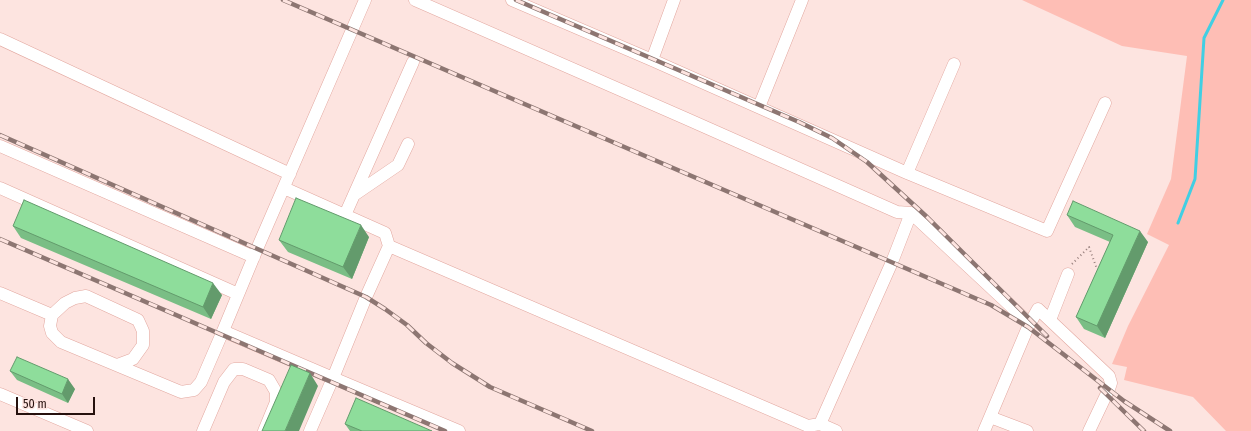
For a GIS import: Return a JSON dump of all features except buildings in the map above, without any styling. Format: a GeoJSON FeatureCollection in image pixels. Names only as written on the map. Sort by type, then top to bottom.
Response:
{"type":"FeatureCollection","features":[{"type":"Feature","properties":{"kind":"street"},"geometry":{"type":"LineString","coordinates":[[117,365],[134,359],[143,345],[143,331],[138,320],[86,296],[75,298],[52,315],[50,326],[52,333],[61,342],[181,392],[194,390],[201,382],[365,0]]}},
{"type":"Feature","properties":{"kind":"street"},"geometry":{"type":"LineString","coordinates":[[415,0],[897,212],[911,214],[1030,324]]}},
{"type":"Feature","properties":{"kind":"street"},"geometry":{"type":"LineString","coordinates":[[512,0],[530,4],[907,173],[1046,231],[1105,103]]}},
{"type":"Feature","properties":{"kind":"street"},"geometry":{"type":"LineString","coordinates":[[652,60],[674,0]]}},
{"type":"Feature","properties":{"kind":"street"},"geometry":{"type":"LineString","coordinates":[[759,107],[802,0]]}},
{"type":"Feature","properties":{"kind":"street"},"geometry":{"type":"LineString","coordinates":[[0,39],[290,174]]}},
{"type":"Feature","properties":{"kind":"street"},"geometry":{"type":"LineString","coordinates":[[345,215],[413,62]]}},
{"type":"Feature","properties":{"kind":"street"},"geometry":{"type":"LineString","coordinates":[[907,173],[954,64]]}},
{"type":"Feature","properties":{"kind":"street"},"geometry":{"type":"LineString","coordinates":[[354,196],[398,166],[408,144]]}},
{"type":"Feature","properties":{"kind":"street"},"geometry":{"type":"LineString","coordinates":[[0,146],[254,257]]}},
{"type":"Feature","properties":{"kind":"street"},"geometry":{"type":"LineString","coordinates":[[0,188],[238,294]]}},
{"type":"Feature","properties":{"kind":"street"},"geometry":{"type":"LineString","coordinates":[[284,188],[384,232],[389,246],[310,431]]}},
{"type":"Feature","properties":{"kind":"street"},"geometry":{"type":"LineString","coordinates":[[812,427],[892,262],[911,214]]}},
{"type":"Feature","properties":{"kind":"street"},"geometry":{"type":"LineString","coordinates":[[389,246],[812,427],[836,431]]}},
{"type":"Feature","properties":{"kind":"street"},"geometry":{"type":"LineString","coordinates":[[1050,320],[1068,274]]}},
{"type":"Feature","properties":{"kind":"street"},"geometry":{"type":"LineString","coordinates":[[0,293],[52,315]]}},
{"type":"Feature","properties":{"kind":"street"},"geometry":{"type":"LineString","coordinates":[[984,431],[1030,324],[1038,309],[1109,376],[1111,383],[1109,389],[1089,431]]}},
{"type":"Feature","properties":{"kind":"street"},"geometry":{"type":"LineString","coordinates":[[222,332],[459,431]]}},
{"type":"Feature","properties":{"kind":"street"},"geometry":{"type":"LineString","coordinates":[[203,431],[224,382],[234,369],[243,369],[268,380],[276,392],[276,402],[264,431]]}},
{"type":"Feature","properties":{"kind":"street"},"geometry":{"type":"LineString","coordinates":[[0,394],[87,431]]}},
{"type":"Feature","properties":{"kind":"street"},"geometry":{"type":"LineString","coordinates":[[990,417],[1027,431]]}},
{"type":"Feature","properties":{"kind":"path"},"geometry":{"type":"LineString","coordinates":[[1068,274],[1073,262],[1089,247],[1096,269]]}},
{"type":"Feature","properties":{"kind":"shaded area"},"geometry":{"type":"Polygon","coordinates":[[[1022,0],[1251,0],[1251,431],[1226,431],[1193,397],[1124,380],[1127,367],[1112,364],[1128,326],[1169,245],[1147,234],[1171,179],[1187,56],[1122,46],[1022,0]]]}},
{"type":"Feature","properties":{"kind":"waterway"},"geometry":{"type":"LineString","coordinates":[[1178,223],[1195,179],[1204,38],[1223,0]]}},
{"type":"Feature","properties":{"kind":"railway"},"geometry":{"type":"LineString","coordinates":[[283,0],[991,305],[1028,327],[1124,401],[1170,431]]}},
{"type":"Feature","properties":{"kind":"railway"},"geometry":{"type":"LineString","coordinates":[[516,0],[799,122],[832,138],[867,162],[927,217],[1047,336]]}},
{"type":"Feature","properties":{"kind":"railway"},"geometry":{"type":"LineString","coordinates":[[0,135],[366,297],[407,325],[426,343],[452,363],[490,387],[592,431]]}},
{"type":"Feature","properties":{"kind":"railway"},"geometry":{"type":"LineString","coordinates":[[0,239],[445,431]]}},
{"type":"Feature","properties":{"kind":"railway"},"geometry":{"type":"LineString","coordinates":[[1100,388],[1144,431]]}}]}
